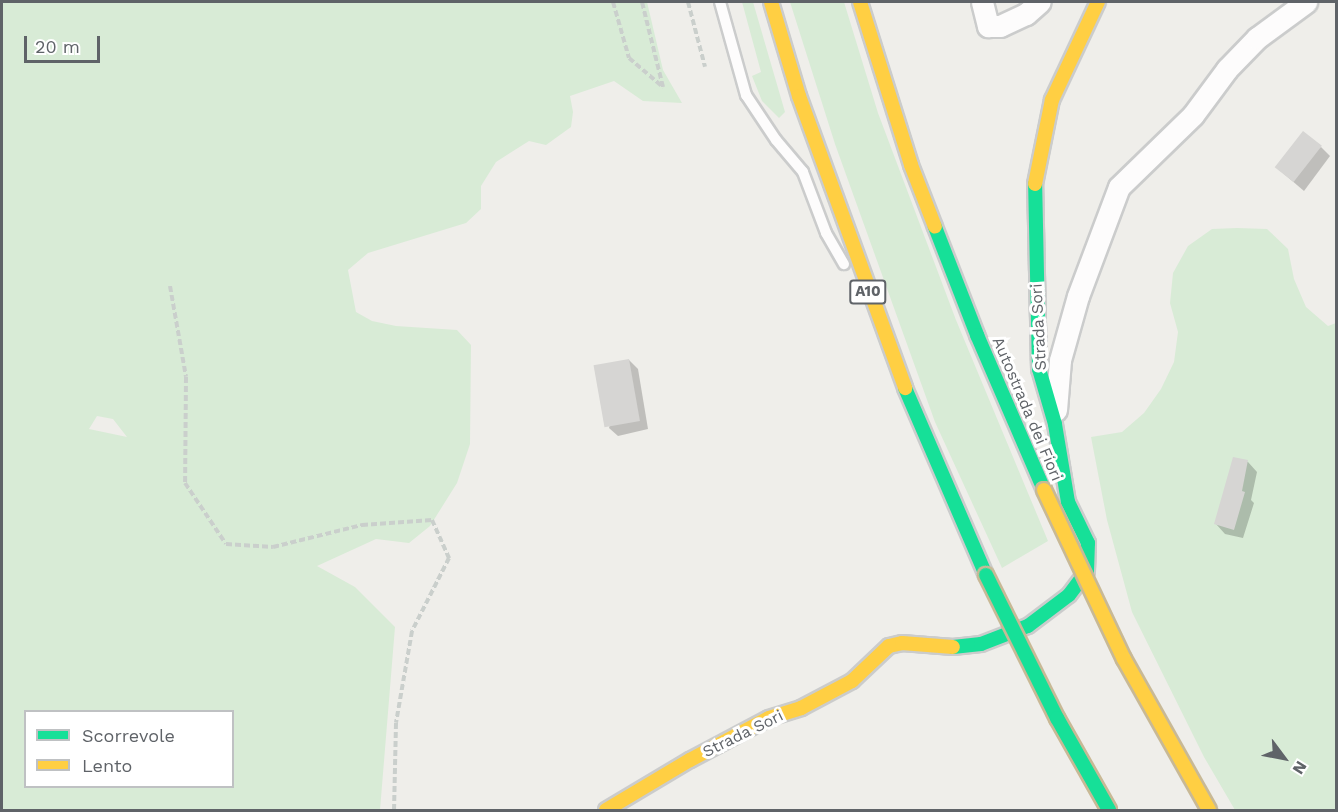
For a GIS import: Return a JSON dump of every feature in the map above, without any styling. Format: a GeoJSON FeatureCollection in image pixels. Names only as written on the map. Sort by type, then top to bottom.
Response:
{"type":"FeatureCollection","features":[{"type":"Feature","properties":{"kind":"main road","name":"A10"},"geometry":{"type":"LineString","coordinates":[[771,2],[799,96],[869,295],[907,394],[986,575],[1057,718],[1108,810]]}},
{"type":"Feature","properties":{"kind":"main road","name":"Autostrada dei Fiori"},"geometry":{"type":"LineString","coordinates":[[860,2],[912,165],[977,335],[1044,490],[1124,659],[1209,810]]}},
{"type":"Feature","properties":{"kind":"main road","name":"Strada Sori"},"geometry":{"type":"LineString","coordinates":[[606,810],[769,718],[801,708],[852,681],[889,646],[902,643],[948,647],[981,644],[1028,626],[1049,613],[1069,596],[1087,571],[1088,543],[1068,502],[1055,424],[1039,369],[1035,186],[1052,100],[1098,2]]}},
{"type":"Feature","properties":{"kind":"street"},"geometry":{"type":"LineString","coordinates":[[982,2],[988,26],[1000,26],[1026,14],[1040,2]]}},
{"type":"Feature","properties":{"kind":"street"},"geometry":{"type":"LineString","coordinates":[[1055,424],[1060,360],[1078,296],[1119,187],[1193,115],[1227,69],[1257,38],[1306,2]]}},
{"type":"Feature","properties":{"kind":"lane"},"geometry":{"type":"LineString","coordinates":[[720,2],[746,95],[776,140],[803,172],[826,233],[840,259],[869,295]]}},
{"type":"Feature","properties":{"kind":"path"},"geometry":{"type":"LineString","coordinates":[[613,2],[628,58],[663,87],[642,2]]}},
{"type":"Feature","properties":{"kind":"path"},"geometry":{"type":"LineString","coordinates":[[688,2],[705,66]]}},
{"type":"Feature","properties":{"kind":"path"},"geometry":{"type":"LineString","coordinates":[[170,286],[186,377],[185,483],[226,544],[273,547],[362,525],[432,520],[449,558],[412,631],[396,723],[393,810]]}},
{"type":"Feature","properties":{"kind":"green space"},"geometry":{"type":"Polygon","coordinates":[[[2,2],[647,2],[663,70],[682,103],[643,101],[614,81],[570,96],[573,112],[571,127],[546,145],[529,141],[496,162],[481,186],[481,209],[466,223],[368,253],[348,270],[356,312],[372,321],[396,326],[457,330],[471,345],[470,444],[457,483],[430,526],[409,543],[376,539],[317,566],[355,587],[395,627],[380,810],[2,810],[2,2]],[[97,416],[89,429],[127,437],[113,419],[97,416]]]}},
{"type":"Feature","properties":{"kind":"green space"},"geometry":{"type":"Polygon","coordinates":[[[742,2],[753,2],[785,112],[779,118],[762,101],[752,76],[761,72],[742,2]]]}},
{"type":"Feature","properties":{"kind":"green space"},"geometry":{"type":"Polygon","coordinates":[[[790,2],[844,2],[878,113],[956,320],[1048,541],[1002,568],[935,422],[835,144],[790,2]]]}},
{"type":"Feature","properties":{"kind":"green space"},"geometry":{"type":"Polygon","coordinates":[[[1212,229],[1267,229],[1288,249],[1294,279],[1306,307],[1328,326],[1336,323],[1336,810],[1235,810],[1204,757],[1132,612],[1107,520],[1091,437],[1122,432],[1144,413],[1161,389],[1174,362],[1178,332],[1170,303],[1173,273],[1188,246],[1212,229]]]}},
{"type":"Feature","properties":{"kind":"building"},"geometry":{"type":"Polygon","coordinates":[[[1303,131],[1322,146],[1294,182],[1275,167],[1303,131]]]}},
{"type":"Feature","properties":{"kind":"building"},"geometry":{"type":"Polygon","coordinates":[[[629,359],[640,421],[604,427],[594,365],[629,359]]]}},
{"type":"Feature","properties":{"kind":"building"},"geometry":{"type":"Polygon","coordinates":[[[1233,457],[1248,460],[1242,491],[1245,492],[1234,530],[1214,524],[1233,457]]]}},
{"type":"Feature","properties":{"kind":"traffic: fast"},"geometry":{"type":"LineString","coordinates":[[953,647],[981,644],[1028,626],[1069,595],[1087,571],[1088,543],[1068,502],[1055,424],[1039,369],[1035,184]]}},
{"type":"Feature","properties":{"kind":"traffic: fast"},"geometry":{"type":"LineString","coordinates":[[935,227],[977,335],[1044,490]]}},
{"type":"Feature","properties":{"kind":"traffic: fast"},"geometry":{"type":"LineString","coordinates":[[905,388],[986,575]]}},
{"type":"Feature","properties":{"kind":"traffic: fast"},"geometry":{"type":"LineString","coordinates":[[986,575],[1057,718],[1109,810]]}},
{"type":"Feature","properties":{"kind":"traffic: slow"},"geometry":{"type":"LineString","coordinates":[[771,2],[799,96],[905,388]]}},
{"type":"Feature","properties":{"kind":"traffic: slow"},"geometry":{"type":"LineString","coordinates":[[860,2],[911,165],[935,227]]}},
{"type":"Feature","properties":{"kind":"traffic: slow"},"geometry":{"type":"LineString","coordinates":[[1035,184],[1052,100],[1098,2]]}},
{"type":"Feature","properties":{"kind":"traffic: slow"},"geometry":{"type":"LineString","coordinates":[[1044,490],[1124,659],[1209,810]]}},
{"type":"Feature","properties":{"kind":"traffic: slow"},"geometry":{"type":"LineString","coordinates":[[606,810],[690,760],[769,718],[801,708],[852,681],[889,646],[902,643],[953,647]]}}]}
